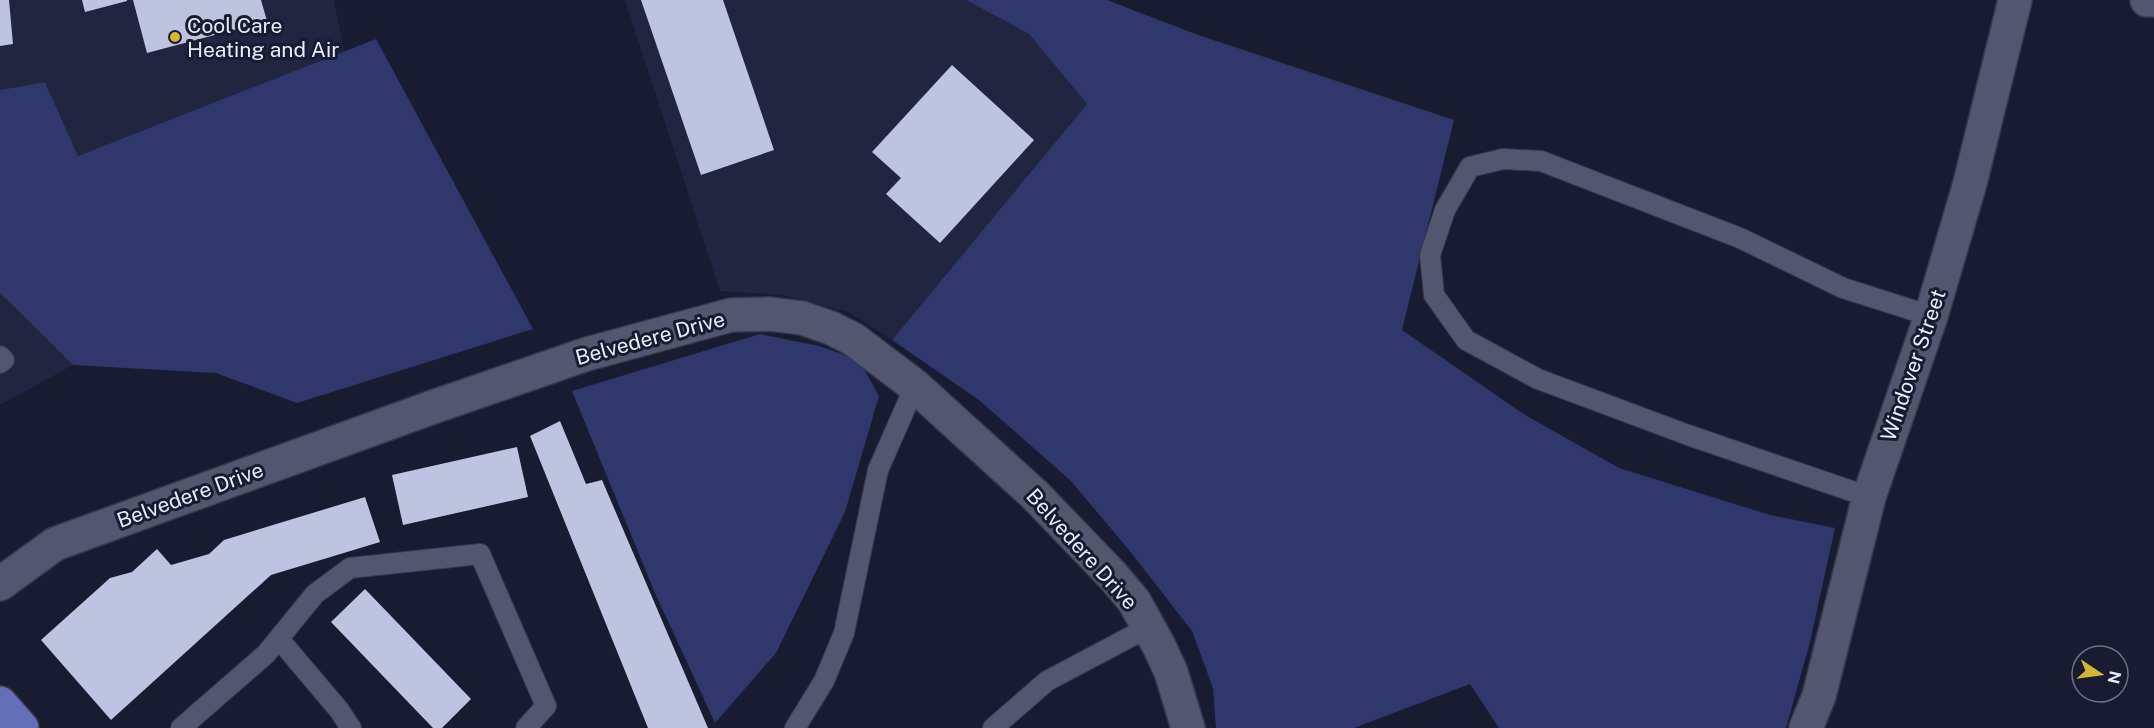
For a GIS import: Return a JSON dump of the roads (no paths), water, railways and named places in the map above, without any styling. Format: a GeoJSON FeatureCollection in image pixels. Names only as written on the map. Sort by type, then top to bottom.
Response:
{"type":"FeatureCollection","features":[{"type":"Feature","properties":{"kind":"street","name":"Windover Street"},"geometry":{"type":"LineString","coordinates":[[1806,728],[1819,696],[1869,497],[1931,316],[1970,183],[2015,0]]}},
{"type":"Feature","properties":{"kind":"street"},"geometry":{"type":"LineString","coordinates":[[2147,0],[2154,0]]}},
{"type":"Feature","properties":{"kind":"street","name":"Belvedere Drive"},"geometry":{"type":"LineString","coordinates":[[0,584],[55,544],[422,411],[587,354],[731,315],[769,314],[802,318],[853,339],[915,386],[1035,495],[1134,601],[1171,672],[1188,728]]}},
{"type":"Feature","properties":{"kind":"lane"},"geometry":{"type":"LineString","coordinates":[[1869,497],[1688,435],[1538,379],[1466,340],[1434,295],[1430,255],[1445,210],[1470,167],[1503,159],[1541,161],[1740,238],[1843,288],[1931,316]]}},
{"type":"Feature","properties":{"kind":"lane"},"geometry":{"type":"LineString","coordinates":[[0,356],[4,360],[0,363]]}},
{"type":"Feature","properties":{"kind":"lane"},"geometry":{"type":"LineString","coordinates":[[795,728],[824,681],[844,633],[878,470],[915,386]]}},
{"type":"Feature","properties":{"kind":"lane"},"geometry":{"type":"LineString","coordinates":[[193,724],[266,654],[315,594],[350,568],[480,554],[546,706],[526,728]]}},
{"type":"Feature","properties":{"kind":"lane"},"geometry":{"type":"LineString","coordinates":[[993,728],[1047,681],[1149,627]]}},
{"type":"Feature","properties":{"kind":"lane"},"geometry":{"type":"LineString","coordinates":[[279,639],[339,710],[351,728]]}},
{"type":"Feature","properties":{"kind":"place","name":"Cool Care Heating and Air"},"geometry":{"type":"Point","coordinates":[175,37]}}]}
